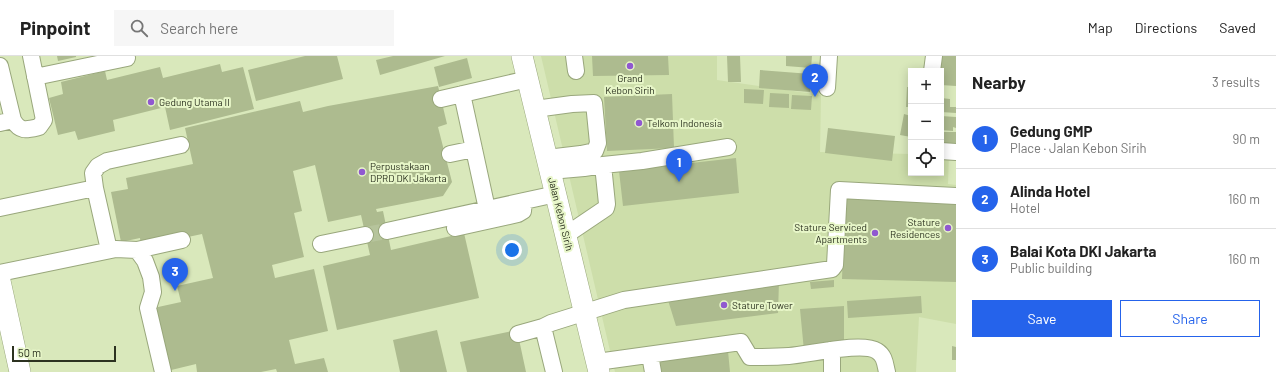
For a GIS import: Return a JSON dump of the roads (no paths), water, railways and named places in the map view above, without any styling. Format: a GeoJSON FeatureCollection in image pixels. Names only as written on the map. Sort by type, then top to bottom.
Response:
{"type":"FeatureCollection","features":[{"type":"Feature","properties":{"kind":"main road","name":"Jalan Kebon Sirih"},"geometry":{"type":"LineString","coordinates":[[522,56],[598,367]]}},
{"type":"Feature","properties":{"kind":"main road"},"geometry":{"type":"LineString","coordinates":[[0,281],[20,372]]}},
{"type":"Feature","properties":{"kind":"street"},"geometry":{"type":"LineString","coordinates":[[0,66],[6,121],[26,130],[39,127],[44,120],[30,56]]}},
{"type":"Feature","properties":{"kind":"street"},"geometry":{"type":"LineString","coordinates":[[827,88],[829,56]]}},
{"type":"Feature","properties":{"kind":"street"},"geometry":{"type":"LineString","coordinates":[[932,68],[934,56]]}},
{"type":"Feature","properties":{"kind":"street"},"geometry":{"type":"LineString","coordinates":[[35,77],[127,58]]}},
{"type":"Feature","properties":{"kind":"street"},"geometry":{"type":"LineString","coordinates":[[441,100],[528,80]]}},
{"type":"Feature","properties":{"kind":"street"},"geometry":{"type":"LineString","coordinates":[[462,94],[487,209]]}},
{"type":"Feature","properties":{"kind":"street"},"geometry":{"type":"LineString","coordinates":[[535,109],[572,104],[594,103],[598,143],[595,151],[581,154],[549,165]]}},
{"type":"Feature","properties":{"kind":"street"},"geometry":{"type":"LineString","coordinates":[[109,250],[94,173],[98,166],[107,161],[181,145]]}},
{"type":"Feature","properties":{"kind":"street"},"geometry":{"type":"LineString","coordinates":[[549,165],[584,168],[642,161],[728,147]]}},
{"type":"Feature","properties":{"kind":"street"},"geometry":{"type":"LineString","coordinates":[[450,154],[474,149]]}},
{"type":"Feature","properties":{"kind":"street"},"geometry":{"type":"LineString","coordinates":[[944,151],[956,152]]}},
{"type":"Feature","properties":{"kind":"street"},"geometry":{"type":"LineString","coordinates":[[566,235],[595,216],[607,206],[603,165]]}},
{"type":"Feature","properties":{"kind":"street"},"geometry":{"type":"LineString","coordinates":[[0,208],[96,188]]}},
{"type":"Feature","properties":{"kind":"street"},"geometry":{"type":"LineString","coordinates":[[518,334],[624,300],[832,269],[835,264],[839,190],[956,196]]}},
{"type":"Feature","properties":{"kind":"street"},"geometry":{"type":"LineString","coordinates":[[387,231],[556,194]]}},
{"type":"Feature","properties":{"kind":"street"},"geometry":{"type":"LineString","coordinates":[[455,228],[518,214],[523,211],[524,201]]}},
{"type":"Feature","properties":{"kind":"street"},"geometry":{"type":"LineString","coordinates":[[321,244],[366,235]]}},
{"type":"Feature","properties":{"kind":"street"},"geometry":{"type":"LineString","coordinates":[[0,273],[109,250],[137,250],[182,240]]}},
{"type":"Feature","properties":{"kind":"street"},"geometry":{"type":"LineString","coordinates":[[137,250],[145,261],[151,277],[153,292],[148,308],[163,372]]}},
{"type":"Feature","properties":{"kind":"street"},"geometry":{"type":"LineString","coordinates":[[543,327],[554,372]]}},
{"type":"Feature","properties":{"kind":"street"},"geometry":{"type":"LineString","coordinates":[[598,367],[650,355],[741,342],[750,357],[789,356],[830,350],[865,348],[877,350],[884,358],[887,372]]}},
{"type":"Feature","properties":{"kind":"street"},"geometry":{"type":"LineString","coordinates":[[830,350],[832,358],[832,372]]}},
{"type":"Feature","properties":{"kind":"street"},"geometry":{"type":"LineString","coordinates":[[650,355],[653,372]]}},
{"type":"Feature","properties":{"kind":"tunnel"},"geometry":{"type":"LineString","coordinates":[[365,235],[387,231]]}},
{"type":"Feature","properties":{"kind":"place","name":"Grand Kebon Sirih"},"geometry":{"type":"Point","coordinates":[630,66]}},
{"type":"Feature","properties":{"kind":"place","name":"Alinda Hotel"},"geometry":{"type":"Point","coordinates":[815,97]}},
{"type":"Feature","properties":{"kind":"place","name":"Gedung Utama II"},"geometry":{"type":"Point","coordinates":[151,102]}},
{"type":"Feature","properties":{"kind":"place","name":"Telkom Indonesia"},"geometry":{"type":"Point","coordinates":[639,123]}},
{"type":"Feature","properties":{"kind":"place","name":"Perpustakaan DPRD DKI Jakarta"},"geometry":{"type":"Point","coordinates":[362,172]}},
{"type":"Feature","properties":{"kind":"place","name":"Gedung GMP"},"geometry":{"type":"Point","coordinates":[679,182]}},
{"type":"Feature","properties":{"kind":"place","name":"Stature Residences"},"geometry":{"type":"Point","coordinates":[948,228]}},
{"type":"Feature","properties":{"kind":"place","name":"Stature Serviced Apartments"},"geometry":{"type":"Point","coordinates":[875,233]}},
{"type":"Feature","properties":{"kind":"place","name":"Balai Kota DKI Jakarta"},"geometry":{"type":"Point","coordinates":[175,291]}},
{"type":"Feature","properties":{"kind":"place","name":"Stature Tower"},"geometry":{"type":"Point","coordinates":[724,305]}}]}
